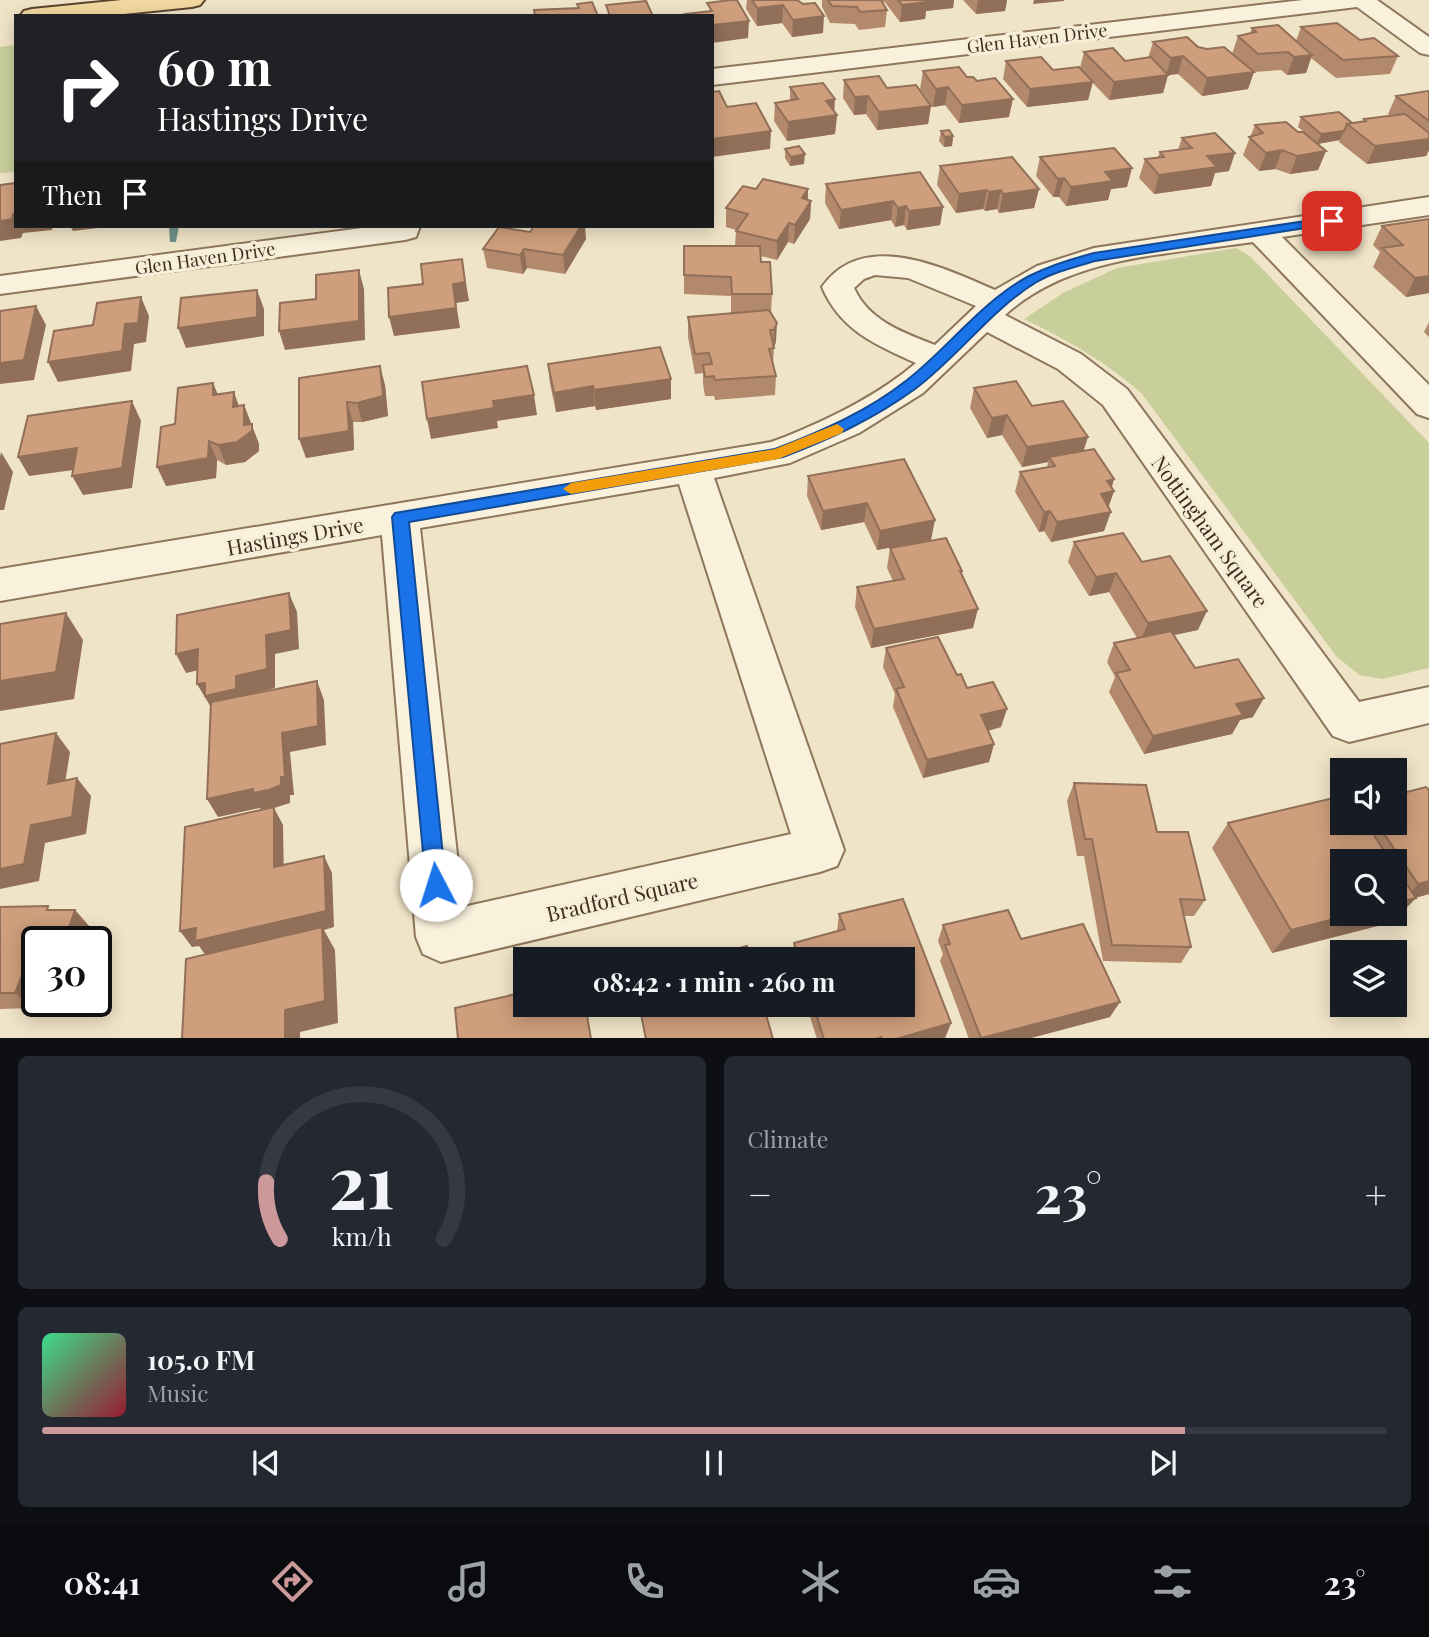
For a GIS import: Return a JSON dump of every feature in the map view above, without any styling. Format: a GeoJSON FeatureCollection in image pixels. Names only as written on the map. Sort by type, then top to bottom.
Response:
{"type":"FeatureCollection","features":[{"type":"Feature","properties":{"kind":"main road"},"geometry":{"type":"LineString","coordinates":[[52,14],[192,0]]}},
{"type":"Feature","properties":{"kind":"street"},"geometry":{"type":"LineString","coordinates":[[1362,0],[1429,48]]}},
{"type":"Feature","properties":{"kind":"street","name":"Glen Haven Drive"},"geometry":{"type":"LineString","coordinates":[[714,77],[1362,0]]}},
{"type":"Feature","properties":{"kind":"street","name":"Hastings Drive"},"geometry":{"type":"LineString","coordinates":[[0,585],[778,454],[822,437],[874,410],[912,384],[991,311],[1031,280],[1061,267],[1094,257],[1429,206]]}},
{"type":"Feature","properties":{"kind":"street","name":"Glen Haven Drive"},"geometry":{"type":"LineString","coordinates":[[0,285],[405,231],[405,228]]}},
{"type":"Feature","properties":{"kind":"street"},"geometry":{"type":"LineString","coordinates":[[1260,232],[1429,405]]}},
{"type":"Feature","properties":{"kind":"street"},"geometry":{"type":"LineString","coordinates":[[939,360],[874,330],[855,318],[842,303],[838,287],[846,275],[862,268],[897,265],[923,272],[991,311]]}},
{"type":"Feature","properties":{"kind":"street","name":"Nottingham Square"},"geometry":{"type":"LineString","coordinates":[[991,311],[1066,357],[1096,378],[1115,397],[1349,723],[1429,705]]}},
{"type":"Feature","properties":{"kind":"street","name":"Bradford Square"},"geometry":{"type":"LineString","coordinates":[[400,517],[441,937],[820,850],[692,468]]}},
{"type":"Feature","properties":{"kind":"green space"},"geometry":{"type":"Polygon","coordinates":[[[14,45],[14,172],[0,173],[0,47],[14,45]]]}},
{"type":"Feature","properties":{"kind":"green space"},"geometry":{"type":"Polygon","coordinates":[[[1236,248],[1250,256],[1429,443],[1429,668],[1382,679],[1359,675],[1336,656],[1142,394],[1086,352],[1024,319],[1063,293],[1117,268],[1236,248]]]}},
{"type":"Feature","properties":{"kind":"building"},"geometry":{"type":"Polygon","coordinates":[[[737,0],[749,21],[714,25],[714,14],[685,14],[712,11],[707,3],[737,0]]]}},
{"type":"Feature","properties":{"kind":"building"},"geometry":{"type":"Polygon","coordinates":[[[752,0],[797,0],[803,4],[815,3],[824,16],[793,20],[783,5],[757,8],[752,0]]]}},
{"type":"Feature","properties":{"kind":"building"},"geometry":{"type":"Polygon","coordinates":[[[828,0],[881,0],[887,10],[860,12],[857,7],[832,6],[828,0]]]}},
{"type":"Feature","properties":{"kind":"building"},"geometry":{"type":"Polygon","coordinates":[[[898,0],[926,0],[927,2],[902,5],[898,0]]]}},
{"type":"Feature","properties":{"kind":"building"},"geometry":{"type":"Polygon","coordinates":[[[646,1],[652,14],[609,14],[606,5],[646,1]]]}},
{"type":"Feature","properties":{"kind":"building"},"geometry":{"type":"Polygon","coordinates":[[[592,2],[597,14],[535,14],[534,10],[579,8],[577,4],[592,2]]]}},
{"type":"Feature","properties":{"kind":"building"},"geometry":{"type":"Polygon","coordinates":[[[1337,23],[1360,40],[1374,38],[1398,56],[1343,60],[1301,27],[1337,23]]]}},
{"type":"Feature","properties":{"kind":"building"},"geometry":{"type":"Polygon","coordinates":[[[1278,25],[1312,55],[1294,57],[1288,52],[1258,54],[1238,36],[1256,32],[1252,28],[1278,25]]]}},
{"type":"Feature","properties":{"kind":"building"},"geometry":{"type":"Polygon","coordinates":[[[1187,37],[1198,47],[1224,47],[1254,72],[1207,78],[1183,56],[1171,58],[1153,42],[1187,37]]]}},
{"type":"Feature","properties":{"kind":"building"},"geometry":{"type":"Polygon","coordinates":[[[1113,48],[1125,61],[1151,57],[1168,75],[1114,82],[1084,52],[1113,48]]]}},
{"type":"Feature","properties":{"kind":"building"},"geometry":{"type":"Polygon","coordinates":[[[1041,57],[1053,70],[1079,67],[1093,82],[1030,89],[1006,61],[1041,57]]]}},
{"type":"Feature","properties":{"kind":"building"},"geometry":{"type":"Polygon","coordinates":[[[959,67],[967,77],[973,77],[977,81],[995,78],[1013,99],[962,105],[948,87],[936,89],[923,71],[959,67]]]}},
{"type":"Feature","properties":{"kind":"building"},"geometry":{"type":"Polygon","coordinates":[[[879,76],[887,88],[916,85],[931,106],[879,112],[868,96],[855,97],[844,80],[879,76]]]}},
{"type":"Feature","properties":{"kind":"building"},"geometry":{"type":"Polygon","coordinates":[[[823,83],[835,99],[826,101],[837,115],[788,122],[775,103],[798,99],[790,87],[823,83]]]}},
{"type":"Feature","properties":{"kind":"building"},"geometry":{"type":"Polygon","coordinates":[[[719,91],[727,107],[756,103],[771,131],[714,139],[714,92],[719,91]]]}},
{"type":"Feature","properties":{"kind":"building"},"geometry":{"type":"Polygon","coordinates":[[[1428,91],[1429,121],[1396,96],[1428,91]]]}},
{"type":"Feature","properties":{"kind":"building"},"geometry":{"type":"Polygon","coordinates":[[[1339,112],[1352,123],[1347,124],[1344,131],[1321,134],[1301,117],[1339,112]]]}},
{"type":"Feature","properties":{"kind":"building"},"geometry":{"type":"Polygon","coordinates":[[[1405,114],[1429,133],[1429,139],[1375,146],[1347,124],[1366,121],[1364,119],[1405,114]]]}},
{"type":"Feature","properties":{"kind":"building"},"geometry":{"type":"Polygon","coordinates":[[[1286,122],[1326,151],[1297,156],[1282,150],[1266,153],[1249,137],[1263,133],[1255,125],[1286,122]]]}},
{"type":"Feature","properties":{"kind":"building"},"geometry":{"type":"Polygon","coordinates":[[[949,130],[953,136],[945,137],[941,131],[949,130]]]}},
{"type":"Feature","properties":{"kind":"building"},"geometry":{"type":"Polygon","coordinates":[[[1215,133],[1235,153],[1207,156],[1217,167],[1159,175],[1145,159],[1164,157],[1160,152],[1192,148],[1182,138],[1215,133]]]}},
{"type":"Feature","properties":{"kind":"building"},"geometry":{"type":"Polygon","coordinates":[[[799,146],[805,154],[791,157],[785,149],[799,146]]]}},
{"type":"Feature","properties":{"kind":"building"},"geometry":{"type":"Polygon","coordinates":[[[1114,148],[1132,168],[1105,172],[1113,181],[1071,187],[1064,178],[1058,179],[1040,157],[1114,148]]]}},
{"type":"Feature","properties":{"kind":"building"},"geometry":{"type":"Polygon","coordinates":[[[1012,157],[1039,189],[1003,194],[1001,190],[987,190],[959,194],[940,166],[1012,157]]]}},
{"type":"Feature","properties":{"kind":"building"},"geometry":{"type":"Polygon","coordinates":[[[920,172],[943,207],[909,211],[906,206],[898,208],[893,201],[841,210],[826,184],[920,172]]]}},
{"type":"Feature","properties":{"kind":"building"},"geometry":{"type":"Polygon","coordinates":[[[763,179],[808,189],[802,198],[811,201],[795,225],[789,223],[777,241],[736,231],[748,214],[726,208],[743,186],[756,189],[763,179]]]}},
{"type":"Feature","properties":{"kind":"building"},"geometry":{"type":"Polygon","coordinates":[[[14,183],[12,219],[0,221],[0,185],[14,183]]]}},
{"type":"Feature","properties":{"kind":"building"},"geometry":{"type":"Polygon","coordinates":[[[1429,219],[1429,276],[1415,278],[1382,248],[1403,245],[1382,226],[1429,219]]]}},
{"type":"Feature","properties":{"kind":"building"},"geometry":{"type":"Polygon","coordinates":[[[498,228],[530,232],[533,228],[580,228],[563,255],[524,249],[520,255],[483,249],[498,228]]]}},
{"type":"Feature","properties":{"kind":"building"},"geometry":{"type":"Polygon","coordinates":[[[684,246],[760,246],[761,262],[770,262],[772,294],[732,294],[731,277],[684,275],[684,246]]]}},
{"type":"Feature","properties":{"kind":"building"},"geometry":{"type":"Polygon","coordinates":[[[462,259],[465,282],[453,284],[456,308],[389,317],[388,288],[423,284],[421,264],[462,259]]]}},
{"type":"Feature","properties":{"kind":"building"},"geometry":{"type":"Polygon","coordinates":[[[359,270],[359,321],[279,331],[280,303],[316,299],[316,275],[359,270]]]}},
{"type":"Feature","properties":{"kind":"building"},"geometry":{"type":"Polygon","coordinates":[[[257,290],[257,317],[178,328],[181,298],[257,290]]]}},
{"type":"Feature","properties":{"kind":"building"},"geometry":{"type":"Polygon","coordinates":[[[141,297],[138,323],[125,324],[122,351],[48,362],[54,331],[93,325],[97,303],[141,297]]]}},
{"type":"Feature","properties":{"kind":"building"},"geometry":{"type":"Polygon","coordinates":[[[36,306],[24,360],[0,363],[0,311],[36,306]]]}},
{"type":"Feature","properties":{"kind":"building"},"geometry":{"type":"Polygon","coordinates":[[[769,310],[777,323],[774,330],[770,330],[774,348],[769,349],[776,376],[715,380],[714,376],[705,377],[703,365],[712,364],[709,353],[695,354],[688,317],[769,310]]]}},
{"type":"Feature","properties":{"kind":"building"},"geometry":{"type":"Polygon","coordinates":[[[660,347],[671,379],[594,390],[593,386],[554,393],[548,364],[660,347]]]}},
{"type":"Feature","properties":{"kind":"building"},"geometry":{"type":"Polygon","coordinates":[[[380,366],[383,396],[357,403],[347,402],[349,431],[299,439],[299,378],[380,366]]]}},
{"type":"Feature","properties":{"kind":"building"},"geometry":{"type":"Polygon","coordinates":[[[527,366],[534,395],[493,401],[494,408],[427,419],[422,382],[527,366]]]}},
{"type":"Feature","properties":{"kind":"building"},"geometry":{"type":"Polygon","coordinates":[[[1016,381],[1032,406],[1063,401],[1088,437],[1027,447],[1007,415],[992,418],[974,388],[1016,381]]]}},
{"type":"Feature","properties":{"kind":"building"},"geometry":{"type":"Polygon","coordinates":[[[213,383],[213,395],[234,392],[233,407],[244,405],[244,425],[252,424],[252,431],[237,442],[218,445],[209,441],[208,458],[157,467],[161,427],[175,424],[178,388],[213,383]]]}},
{"type":"Feature","properties":{"kind":"building"},"geometry":{"type":"Polygon","coordinates":[[[132,401],[122,468],[72,476],[77,448],[18,457],[28,416],[132,401]]]}},
{"type":"Feature","properties":{"kind":"building"},"geometry":{"type":"Polygon","coordinates":[[[1094,449],[1114,479],[1107,481],[1114,491],[1101,494],[1111,512],[1057,522],[1050,511],[1044,512],[1020,472],[1055,466],[1049,457],[1094,449]]]}},
{"type":"Feature","properties":{"kind":"building"},"geometry":{"type":"Polygon","coordinates":[[[904,459],[935,520],[880,531],[867,503],[823,511],[808,476],[904,459]]]}},
{"type":"Feature","properties":{"kind":"building"},"geometry":{"type":"Polygon","coordinates":[[[1123,533],[1142,562],[1170,556],[1207,611],[1148,623],[1116,573],[1096,577],[1074,542],[1123,533]]]}},
{"type":"Feature","properties":{"kind":"building"},"geometry":{"type":"Polygon","coordinates":[[[946,538],[978,609],[874,629],[857,587],[904,579],[890,548],[946,538]]]}},
{"type":"Feature","properties":{"kind":"building"},"geometry":{"type":"Polygon","coordinates":[[[289,593],[291,630],[266,635],[267,669],[236,676],[236,689],[205,696],[205,683],[197,684],[198,649],[176,654],[177,615],[289,593]]]}},
{"type":"Feature","properties":{"kind":"building"},"geometry":{"type":"Polygon","coordinates":[[[66,613],[56,672],[0,681],[0,624],[66,613]]]}},
{"type":"Feature","properties":{"kind":"building"},"geometry":{"type":"Polygon","coordinates":[[[1171,631],[1195,668],[1238,659],[1264,698],[1236,704],[1243,715],[1153,736],[1116,673],[1130,670],[1114,643],[1171,631]]]}},
{"type":"Feature","properties":{"kind":"building"},"geometry":{"type":"Polygon","coordinates":[[[938,637],[957,675],[961,674],[967,688],[993,682],[1007,709],[981,715],[994,744],[927,760],[896,689],[904,687],[886,648],[938,637]]]}},
{"type":"Feature","properties":{"kind":"building"},"geometry":{"type":"Polygon","coordinates":[[[317,681],[318,726],[282,733],[285,777],[281,777],[281,785],[269,790],[253,793],[253,789],[207,799],[211,702],[317,681]]]}},
{"type":"Feature","properties":{"kind":"building"},"geometry":{"type":"Polygon","coordinates":[[[56,733],[48,784],[77,778],[72,817],[31,825],[24,864],[0,869],[0,744],[56,733]]]}},
{"type":"Feature","properties":{"kind":"building"},"geometry":{"type":"Polygon","coordinates":[[[1074,783],[1146,785],[1157,832],[1188,832],[1205,900],[1180,899],[1191,947],[1112,945],[1092,839],[1085,839],[1074,783]]]}},
{"type":"Feature","properties":{"kind":"building"},"geometry":{"type":"Polygon","coordinates":[[[1426,787],[1429,790],[1429,881],[1418,884],[1407,868],[1407,849],[1394,849],[1385,835],[1407,835],[1407,792],[1426,787]]]}},
{"type":"Feature","properties":{"kind":"building"},"geometry":{"type":"Polygon","coordinates":[[[1330,799],[1330,835],[1374,835],[1383,849],[1330,849],[1330,920],[1291,930],[1228,823],[1330,799]]]}},
{"type":"Feature","properties":{"kind":"building"},"geometry":{"type":"Polygon","coordinates":[[[274,807],[274,867],[324,856],[326,911],[195,941],[196,928],[180,931],[185,827],[274,807]]]}},
{"type":"Feature","properties":{"kind":"building"},"geometry":{"type":"Polygon","coordinates":[[[1407,885],[1416,898],[1407,900],[1407,885]]]}},
{"type":"Feature","properties":{"kind":"building"},"geometry":{"type":"Polygon","coordinates":[[[903,899],[951,1023],[899,1038],[824,1038],[817,1017],[915,1017],[915,947],[795,947],[794,943],[845,929],[839,914],[903,899]]]}},
{"type":"Feature","properties":{"kind":"building"},"geometry":{"type":"Polygon","coordinates":[[[48,906],[47,910],[75,910],[70,926],[21,926],[21,978],[15,993],[0,993],[0,907],[48,906]]]}},
{"type":"Feature","properties":{"kind":"building"},"geometry":{"type":"Polygon","coordinates":[[[1008,910],[1021,939],[1083,924],[1120,1002],[981,1038],[945,945],[950,944],[943,925],[1008,910]]]}},
{"type":"Feature","properties":{"kind":"building"},"geometry":{"type":"Polygon","coordinates":[[[322,927],[325,1001],[285,1010],[285,1038],[182,1038],[186,959],[322,927]]]}},
{"type":"Feature","properties":{"kind":"building"},"geometry":{"type":"Polygon","coordinates":[[[513,995],[513,1017],[587,1017],[591,1038],[458,1038],[455,1008],[513,995]]]}},
{"type":"Feature","properties":{"kind":"building"},"geometry":{"type":"Polygon","coordinates":[[[642,1017],[767,1017],[773,1038],[646,1038],[642,1017]]]}},
{"type":"Feature","properties":{"kind":"waterway"},"geometry":{"type":"LineString","coordinates":[[173,240],[174,228]]}},
{"type":"Feature","properties":{"kind":"slow traffic"},"geometry":{"type":"LineString","coordinates":[[571,489],[778,454],[837,429]]}},
{"type":"Feature","properties":{"kind":"route"},"geometry":{"type":"LineString","coordinates":[[436,885],[400,517],[778,454],[822,437],[874,410],[912,384],[999,304],[1031,280],[1061,267],[1094,257],[1332,221]]}}]}
